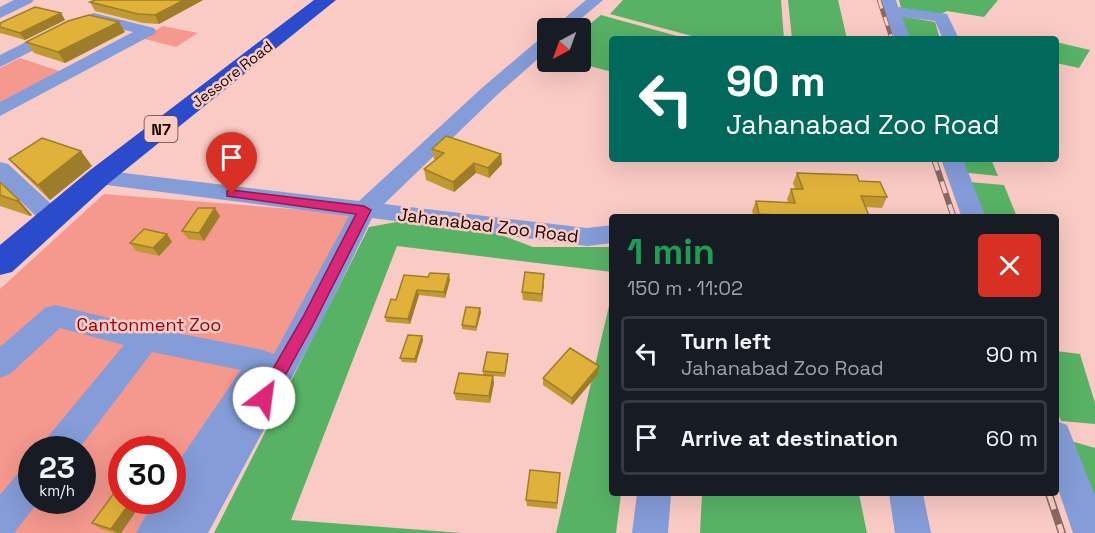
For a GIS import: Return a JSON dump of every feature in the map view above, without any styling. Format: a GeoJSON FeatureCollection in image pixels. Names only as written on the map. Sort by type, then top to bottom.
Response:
{"type":"FeatureCollection","features":[{"type":"Feature","properties":{"kind":"highway","name":"Jessore Road"},"geometry":{"type":"LineString","coordinates":[[0,263],[99,177],[326,0]]}},
{"type":"Feature","properties":{"kind":"street"},"geometry":{"type":"LineString","coordinates":[[0,13],[26,0]]}},
{"type":"Feature","properties":{"kind":"street"},"geometry":{"type":"LineString","coordinates":[[573,18],[595,0]]}},
{"type":"Feature","properties":{"kind":"street"},"geometry":{"type":"LineString","coordinates":[[890,6],[902,36]]}},
{"type":"Feature","properties":{"kind":"street"},"geometry":{"type":"LineString","coordinates":[[890,6],[941,17],[950,36]]}},
{"type":"Feature","properties":{"kind":"street"},"geometry":{"type":"LineString","coordinates":[[0,62],[68,27],[94,18],[148,31],[0,110]]}},
{"type":"Feature","properties":{"kind":"street"},"geometry":{"type":"LineString","coordinates":[[189,533],[308,321],[364,210],[490,91],[537,50]]}},
{"type":"Feature","properties":{"kind":"street"},"geometry":{"type":"LineString","coordinates":[[953,162],[973,214]]}},
{"type":"Feature","properties":{"kind":"street"},"geometry":{"type":"LineString","coordinates":[[0,169],[52,218]]}},
{"type":"Feature","properties":{"kind":"street","name":"Jahanabad Zoo Road"},"geometry":{"type":"LineString","coordinates":[[99,177],[587,237],[609,234]]}},
{"type":"Feature","properties":{"kind":"street"},"geometry":{"type":"LineString","coordinates":[[0,365],[55,316],[146,339],[263,362],[204,450],[154,533]]}},
{"type":"Feature","properties":{"kind":"street"},"geometry":{"type":"LineString","coordinates":[[69,436],[146,339]]}},
{"type":"Feature","properties":{"kind":"street"},"geometry":{"type":"LineString","coordinates":[[1059,444],[1091,533]]}},
{"type":"Feature","properties":{"kind":"street"},"geometry":{"type":"LineString","coordinates":[[650,533],[654,496]]}},
{"type":"Feature","properties":{"kind":"street"},"geometry":{"type":"LineString","coordinates":[[906,496],[913,533]]}},
{"type":"Feature","properties":{"kind":"street"},"geometry":{"type":"LineString","coordinates":[[0,523],[18,500]]}},
{"type":"Feature","properties":{"kind":"green space"},"geometry":{"type":"Polygon","coordinates":[[[163,26],[198,33],[176,47],[141,38],[163,26]]]}},
{"type":"Feature","properties":{"kind":"green space"},"geometry":{"type":"Polygon","coordinates":[[[20,58],[65,73],[0,105],[0,68],[20,58]]]}},
{"type":"Feature","properties":{"kind":"green space","name":"Cantonment Zoo"},"geometry":{"type":"Polygon","coordinates":[[[104,194],[355,214],[195,533],[0,533],[0,289],[104,194]]]}},
{"type":"Feature","properties":{"kind":"shaded area"},"geometry":{"type":"Polygon","coordinates":[[[623,0],[781,0],[784,36],[692,36],[610,14],[623,0]]]}},
{"type":"Feature","properties":{"kind":"shaded area"},"geometry":{"type":"Polygon","coordinates":[[[788,0],[838,0],[846,36],[792,36],[788,0]]]}},
{"type":"Feature","properties":{"kind":"shaded area"},"geometry":{"type":"Polygon","coordinates":[[[899,0],[998,0],[984,17],[947,11],[937,16],[901,8],[899,0]]]}},
{"type":"Feature","properties":{"kind":"shaded area"},"geometry":{"type":"Polygon","coordinates":[[[601,15],[677,36],[609,36],[609,71],[591,66],[591,23],[601,15]]]}},
{"type":"Feature","properties":{"kind":"shaded area"},"geometry":{"type":"Polygon","coordinates":[[[899,16],[935,22],[939,36],[907,36],[899,16]]]}},
{"type":"Feature","properties":{"kind":"shaded area"},"geometry":{"type":"Polygon","coordinates":[[[1059,43],[1090,50],[1079,68],[1059,64],[1059,43]]]}},
{"type":"Feature","properties":{"kind":"shaded area"},"geometry":{"type":"Polygon","coordinates":[[[957,162],[992,162],[998,176],[960,172],[957,162]]]}},
{"type":"Feature","properties":{"kind":"shaded area"},"geometry":{"type":"Polygon","coordinates":[[[969,182],[1004,185],[1016,214],[980,214],[969,182]]]}},
{"type":"Feature","properties":{"kind":"shaded area"},"geometry":{"type":"Polygon","coordinates":[[[402,221],[494,232],[533,247],[609,247],[609,272],[397,246],[291,520],[462,533],[214,533],[369,227],[402,221]]]}},
{"type":"Feature","properties":{"kind":"shaded area"},"geometry":{"type":"Polygon","coordinates":[[[609,306],[609,496],[621,496],[616,533],[556,533],[609,306]]]}},
{"type":"Feature","properties":{"kind":"shaded area"},"geometry":{"type":"Polygon","coordinates":[[[1059,351],[1080,354],[1095,403],[1095,424],[1061,421],[1059,416],[1059,351]]]}},
{"type":"Feature","properties":{"kind":"shaded area"},"geometry":{"type":"Polygon","coordinates":[[[1064,439],[1095,448],[1095,518],[1064,439]]]}},
{"type":"Feature","properties":{"kind":"shaded area"},"geometry":{"type":"Polygon","coordinates":[[[702,496],[859,496],[867,533],[700,533],[702,496]]]}},
{"type":"Feature","properties":{"kind":"building"},"geometry":{"type":"Polygon","coordinates":[[[95,0],[184,0],[155,15],[138,14],[90,2],[95,0]]]}},
{"type":"Feature","properties":{"kind":"building"},"geometry":{"type":"Polygon","coordinates":[[[35,7],[61,13],[20,33],[0,27],[0,23],[35,7]]]}},
{"type":"Feature","properties":{"kind":"building"},"geometry":{"type":"Polygon","coordinates":[[[89,15],[119,22],[58,52],[26,42],[68,21],[89,15]]]}},
{"type":"Feature","properties":{"kind":"building"},"geometry":{"type":"Polygon","coordinates":[[[446,136],[501,154],[488,168],[474,163],[453,182],[424,169],[444,153],[432,149],[446,136]]]}},
{"type":"Feature","properties":{"kind":"building"},"geometry":{"type":"Polygon","coordinates":[[[42,138],[81,151],[38,185],[9,159],[42,138]]]}},
{"type":"Feature","properties":{"kind":"building"},"geometry":{"type":"Polygon","coordinates":[[[797,173],[857,175],[859,181],[880,182],[887,197],[861,196],[868,214],[759,214],[756,201],[795,203],[791,189],[803,189],[797,173]]]}},
{"type":"Feature","properties":{"kind":"building"},"geometry":{"type":"Polygon","coordinates":[[[0,182],[19,200],[0,195],[0,182]]]}},
{"type":"Feature","properties":{"kind":"building"},"geometry":{"type":"Polygon","coordinates":[[[198,208],[215,208],[199,233],[182,231],[198,208]]]}},
{"type":"Feature","properties":{"kind":"building"},"geometry":{"type":"Polygon","coordinates":[[[144,229],[167,234],[153,248],[130,243],[144,229]]]}},
{"type":"Feature","properties":{"kind":"building"},"geometry":{"type":"Polygon","coordinates":[[[525,272],[544,274],[542,294],[522,292],[525,272]]]}},
{"type":"Feature","properties":{"kind":"building"},"geometry":{"type":"Polygon","coordinates":[[[430,273],[449,274],[444,292],[417,290],[408,319],[385,317],[391,299],[396,300],[404,275],[428,277],[430,273]]]}},
{"type":"Feature","properties":{"kind":"building"},"geometry":{"type":"Polygon","coordinates":[[[466,307],[480,308],[476,327],[462,325],[466,307]]]}},
{"type":"Feature","properties":{"kind":"building"},"geometry":{"type":"Polygon","coordinates":[[[408,335],[422,336],[415,359],[400,358],[408,335]]]}},
{"type":"Feature","properties":{"kind":"building"},"geometry":{"type":"Polygon","coordinates":[[[570,348],[599,366],[572,398],[543,378],[570,348]]]}},
{"type":"Feature","properties":{"kind":"building"},"geometry":{"type":"Polygon","coordinates":[[[487,352],[508,354],[505,373],[483,371],[487,352]]]}},
{"type":"Feature","properties":{"kind":"building"},"geometry":{"type":"Polygon","coordinates":[[[459,373],[493,376],[489,396],[454,393],[459,373]]]}},
{"type":"Feature","properties":{"kind":"building"},"geometry":{"type":"Polygon","coordinates":[[[530,470],[560,473],[557,503],[526,500],[530,470]]]}},
{"type":"Feature","properties":{"kind":"building"},"geometry":{"type":"Polygon","coordinates":[[[108,501],[108,514],[122,514],[111,529],[92,523],[108,501]]]}},
{"type":"Feature","properties":{"kind":"railway"},"geometry":{"type":"LineString","coordinates":[[879,0],[891,36]]}},
{"type":"Feature","properties":{"kind":"railway"},"geometry":{"type":"LineString","coordinates":[[935,162],[953,214]]}},
{"type":"Feature","properties":{"kind":"railway"},"geometry":{"type":"LineString","coordinates":[[1050,496],[1062,533]]}},
{"type":"Feature","properties":{"kind":"route"},"geometry":{"type":"LineString","coordinates":[[232,194],[364,210],[308,321],[264,398]]}}]}
